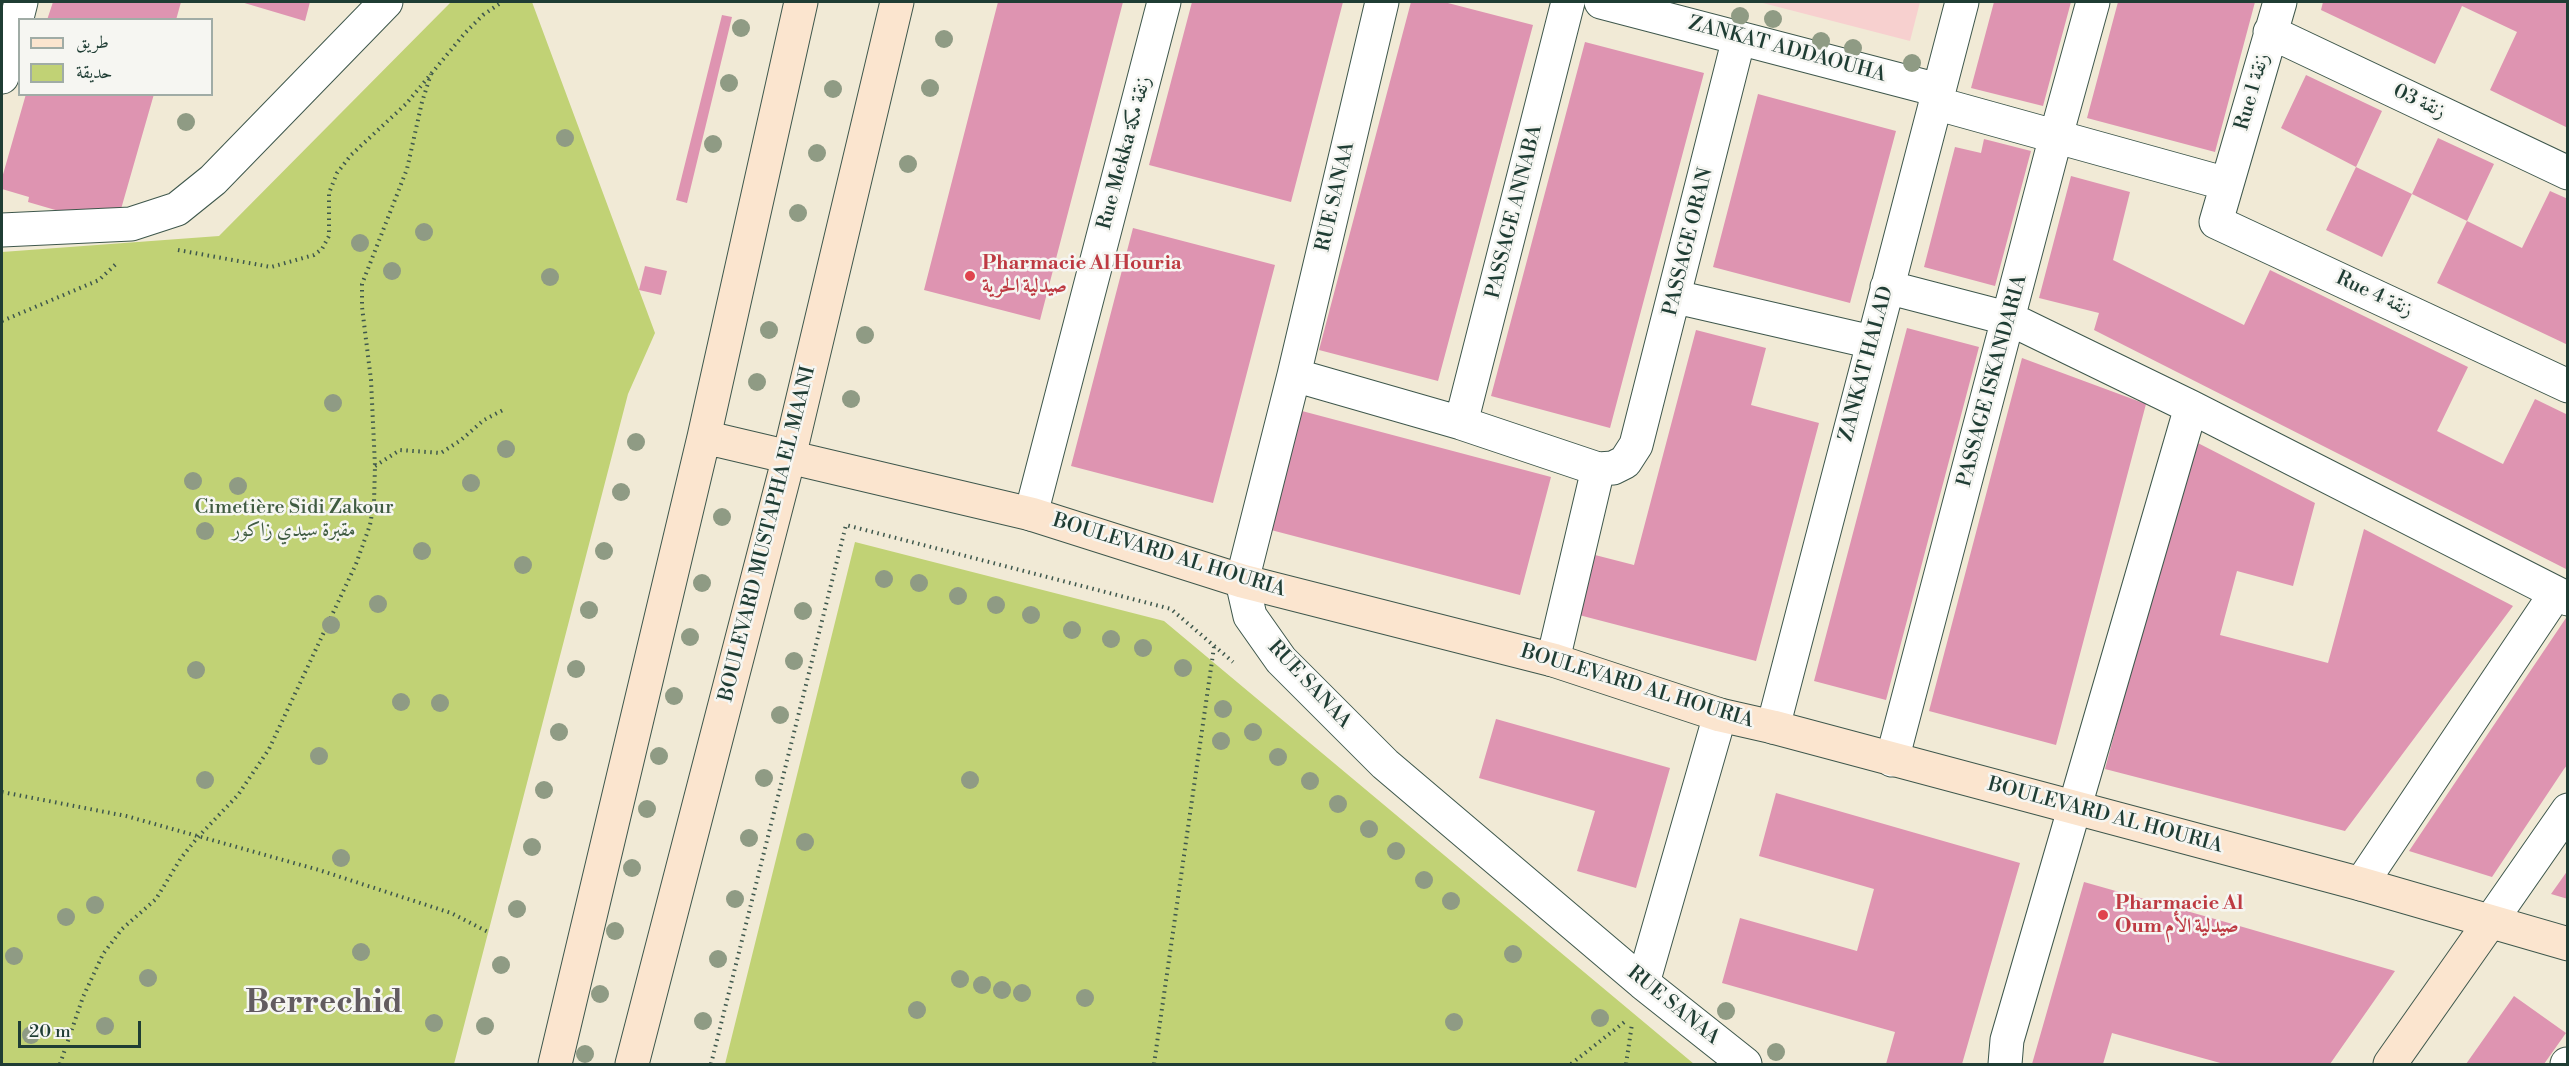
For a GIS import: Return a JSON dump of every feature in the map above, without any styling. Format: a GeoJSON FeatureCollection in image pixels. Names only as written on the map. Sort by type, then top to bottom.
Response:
{"type":"FeatureCollection","features":[{"type":"Feature","properties":{"kind":"street"},"geometry":{"type":"LineString","coordinates":[[2,77],[21,2]]}},
{"type":"Feature","properties":{"kind":"street"},"geometry":{"type":"LineString","coordinates":[[2,230],[130,224],[177,209],[213,180],[386,2]]}},
{"type":"Feature","properties":{"kind":"street"},"geometry":{"type":"LineString","coordinates":[[555,1065],[704,437],[801,2]]}},
{"type":"Feature","properties":{"kind":"street","name":"BOULEVARD MUSTAPHA EL MAANI"},"geometry":{"type":"LineString","coordinates":[[632,1065],[789,457],[897,2]]}},
{"type":"Feature","properties":{"kind":"street","name":"Rue Mekka زنقة مكة"},"geometry":{"type":"LineString","coordinates":[[1031,514],[1164,2]]}},
{"type":"Feature","properties":{"kind":"street","name":"RUE SANAA"},"geometry":{"type":"LineString","coordinates":[[1382,2],[1294,375],[1242,581],[1250,616],[1281,660],[1385,764],[1643,983],[1745,1065]]}},
{"type":"Feature","properties":{"kind":"street","name":"PASSAGE ANNABA"},"geometry":{"type":"LineString","coordinates":[[1461,423],[1568,2]]}},
{"type":"Feature","properties":{"kind":"street","name":"ZANKAT ADDAOUHA"},"geometry":{"type":"LineString","coordinates":[[1601,2],[1739,38],[1936,96],[2056,136],[2226,184]]}},
{"type":"Feature","properties":{"kind":"street","name":"ZANKAT HALAD"},"geometry":{"type":"LineString","coordinates":[[1773,727],[1962,2]]}},
{"type":"Feature","properties":{"kind":"street","name":"PASSAGE ISKANDARIA"},"geometry":{"type":"LineString","coordinates":[[1893,760],[2093,2]]}},
{"type":"Feature","properties":{"kind":"street","name":"زنقة 03"},"geometry":{"type":"LineString","coordinates":[[2275,16],[2568,173]]}},
{"type":"Feature","properties":{"kind":"street","name":"Rue 1 زنقة"},"geometry":{"type":"LineString","coordinates":[[2226,184],[2275,16]]}},
{"type":"Feature","properties":{"kind":"street","name":"PASSAGE ORAN"},"geometry":{"type":"LineString","coordinates":[[1598,469],[1612,468],[1625,462],[1636,445],[1676,297],[1739,38]]}},
{"type":"Feature","properties":{"kind":"street","name":"Rue 4 زنقة"},"geometry":{"type":"LineString","coordinates":[[2226,184],[2216,222],[2568,386]]}},
{"type":"Feature","properties":{"kind":"street"},"geometry":{"type":"LineString","coordinates":[[1887,287],[2010,318],[2191,407],[2562,596],[2361,884]]}},
{"type":"Feature","properties":{"kind":"street"},"geometry":{"type":"LineString","coordinates":[[1676,297],[1872,342]]}},
{"type":"Feature","properties":{"kind":"street"},"geometry":{"type":"LineString","coordinates":[[1294,375],[1461,423],[1598,469],[1553,660]]}},
{"type":"Feature","properties":{"kind":"street"},"geometry":{"type":"LineString","coordinates":[[2005,1065],[2007,1040],[2191,407]]}},
{"type":"Feature","properties":{"kind":"street","name":"BOULEVARD AL HOURIA"},"geometry":{"type":"LineString","coordinates":[[704,437],[1031,514],[1242,581],[1553,660],[1720,715],[1773,727],[2361,884],[2568,944]]}},
{"type":"Feature","properties":{"kind":"street"},"geometry":{"type":"LineString","coordinates":[[1643,983],[1720,715]]}},
{"type":"Feature","properties":{"kind":"street"},"geometry":{"type":"LineString","coordinates":[[2390,1065],[2568,810]]}},
{"type":"Feature","properties":{"kind":"path"},"geometry":{"type":"LineString","coordinates":[[177,250],[271,267],[314,255],[322,249],[329,237],[329,193],[337,173],[351,155],[406,104],[465,33],[483,15],[502,2]]}},
{"type":"Feature","properties":{"kind":"path"},"geometry":{"type":"LineString","coordinates":[[60,1065],[83,998],[103,954],[122,929],[156,899],[181,858],[238,795],[269,749],[356,564],[370,525],[374,502],[375,466],[371,380],[362,307],[362,284],[407,169],[422,102],[432,74]]}},
{"type":"Feature","properties":{"kind":"path"},"geometry":{"type":"LineString","coordinates":[[2,321],[99,280],[124,256]]}},
{"type":"Feature","properties":{"kind":"path"},"geometry":{"type":"LineString","coordinates":[[375,466],[400,450],[441,453],[461,440],[484,420],[505,409]]}},
{"type":"Feature","properties":{"kind":"path"},"geometry":{"type":"LineString","coordinates":[[711,1065],[846,525],[1171,609],[1242,669]]}},
{"type":"Feature","properties":{"kind":"path"},"geometry":{"type":"LineString","coordinates":[[1154,1065],[1214,646]]}},
{"type":"Feature","properties":{"kind":"path"},"geometry":{"type":"LineString","coordinates":[[2,792],[126,816],[424,903],[451,913],[488,932]]}},
{"type":"Feature","properties":{"kind":"path"},"geometry":{"type":"LineString","coordinates":[[1571,1065],[1634,1014],[1626,1065]]}},
{"type":"Feature","properties":{"kind":"shaded area"},"geometry":{"type":"Polygon","coordinates":[[[1759,2],[1920,2],[1910,41],[1759,2]]]}},
{"type":"Feature","properties":{"kind":"green space","name":"Cimetière Sidi Zakour مقبرة سيدي زاكور"},"geometry":{"type":"Polygon","coordinates":[[[451,2],[532,2],[655,333],[628,394],[454,1064],[2,1064],[2,252],[219,236],[451,2]]]}},
{"type":"Feature","properties":{"kind":"green space"},"geometry":{"type":"Polygon","coordinates":[[[855,542],[1164,621],[1694,1064],[725,1064],[855,542]]]}},
{"type":"Feature","properties":{"kind":"building"},"geometry":{"type":"Polygon","coordinates":[[[53,2],[181,2],[177,18],[48,18],[53,2]]]}},
{"type":"Feature","properties":{"kind":"building"},"geometry":{"type":"Polygon","coordinates":[[[241,2],[310,2],[305,21],[241,2]]]}},
{"type":"Feature","properties":{"kind":"building"},"geometry":{"type":"Polygon","coordinates":[[[998,2],[1123,2],[1040,320],[924,290],[998,2]]]}},
{"type":"Feature","properties":{"kind":"building"},"geometry":{"type":"Polygon","coordinates":[[[1192,2],[1343,2],[1291,202],[1149,165],[1192,2]]]}},
{"type":"Feature","properties":{"kind":"building"},"geometry":{"type":"Polygon","coordinates":[[[1411,2],[1444,2],[1533,25],[1438,381],[1319,350],[1411,2]]]}},
{"type":"Feature","properties":{"kind":"building"},"geometry":{"type":"Polygon","coordinates":[[[1994,2],[2071,2],[2043,106],[1971,88],[1994,2]]]}},
{"type":"Feature","properties":{"kind":"building"},"geometry":{"type":"Polygon","coordinates":[[[2118,2],[2255,2],[2215,152],[2087,118],[2118,2]]]}},
{"type":"Feature","properties":{"kind":"building"},"geometry":{"type":"Polygon","coordinates":[[[2323,2],[2568,2],[2568,128],[2490,90],[2517,32],[2462,6],[2435,64],[2321,10],[2323,2]]]}},
{"type":"Feature","properties":{"kind":"building"},"geometry":{"type":"Polygon","coordinates":[[[722,15],[732,17],[687,203],[676,200],[722,15]]]}},
{"type":"Feature","properties":{"kind":"building"},"geometry":{"type":"Polygon","coordinates":[[[1585,42],[1704,73],[1610,428],[1491,396],[1585,42]]]}},
{"type":"Feature","properties":{"kind":"building"},"geometry":{"type":"Polygon","coordinates":[[[2306,75],[2382,111],[2356,167],[2281,128],[2306,75]]]}},
{"type":"Feature","properties":{"kind":"building"},"geometry":{"type":"Polygon","coordinates":[[[1758,94],[1896,131],[1850,303],[1713,267],[1758,94]]]}},
{"type":"Feature","properties":{"kind":"building"},"geometry":{"type":"Polygon","coordinates":[[[25,96],[153,96],[117,223],[93,221],[28,202],[29,197],[2,189],[2,178],[25,96]]]}},
{"type":"Feature","properties":{"kind":"building"},"geometry":{"type":"Polygon","coordinates":[[[2438,138],[2494,164],[2467,221],[2412,194],[2438,138]]]}},
{"type":"Feature","properties":{"kind":"building"},"geometry":{"type":"Polygon","coordinates":[[[1984,139],[2031,151],[1995,286],[1924,267],[1955,147],[1981,153],[1984,139]]]}},
{"type":"Feature","properties":{"kind":"building"},"geometry":{"type":"Polygon","coordinates":[[[2356,167],[2412,194],[2382,257],[2326,230],[2356,167]]]}},
{"type":"Feature","properties":{"kind":"building"},"geometry":{"type":"Polygon","coordinates":[[[2071,176],[2130,192],[2113,260],[2244,325],[2270,270],[2468,367],[2437,431],[2503,464],[2535,399],[2568,415],[2568,570],[2094,330],[2099,313],[2039,298],[2071,176]]]}},
{"type":"Feature","properties":{"kind":"building"},"geometry":{"type":"Polygon","coordinates":[[[2550,191],[2568,199],[2568,345],[2437,283],[2467,221],[2522,248],[2550,191]]]}},
{"type":"Feature","properties":{"kind":"building"},"geometry":{"type":"Polygon","coordinates":[[[1133,228],[1275,265],[1213,503],[1071,466],[1133,228]]]}},
{"type":"Feature","properties":{"kind":"building"},"geometry":{"type":"Polygon","coordinates":[[[645,266],[667,271],[661,295],[639,290],[645,266]]]}},
{"type":"Feature","properties":{"kind":"building"},"geometry":{"type":"Polygon","coordinates":[[[1907,328],[1979,347],[1886,700],[1814,681],[1907,328]]]}},
{"type":"Feature","properties":{"kind":"building"},"geometry":{"type":"Polygon","coordinates":[[[1696,330],[1766,348],[1751,405],[1819,423],[1756,661],[1579,615],[1595,555],[1634,565],[1696,330]]]}},
{"type":"Feature","properties":{"kind":"building"},"geometry":{"type":"Polygon","coordinates":[[[2022,358],[2146,404],[2056,745],[1929,711],[2022,358]]]}},
{"type":"Feature","properties":{"kind":"building"},"geometry":{"type":"Polygon","coordinates":[[[1302,411],[1551,477],[1520,595],[1271,530],[1302,411]]]}},
{"type":"Feature","properties":{"kind":"building"},"geometry":{"type":"Polygon","coordinates":[[[2192,440],[2315,503],[2293,586],[2237,571],[2220,635],[2328,663],[2364,529],[2513,606],[2345,831],[2105,769],[2192,440]]]}},
{"type":"Feature","properties":{"kind":"building"},"geometry":{"type":"Polygon","coordinates":[[[2568,615],[2568,764],[2492,877],[2409,851],[2568,615]]]}},
{"type":"Feature","properties":{"kind":"building"},"geometry":{"type":"Polygon","coordinates":[[[1496,719],[1670,768],[1636,888],[1577,871],[1595,811],[1479,778],[1496,719]]]}},
{"type":"Feature","properties":{"kind":"building"},"geometry":{"type":"Polygon","coordinates":[[[1776,793],[2020,863],[1962,1064],[1886,1064],[1895,1032],[1722,983],[1740,918],[1857,951],[1874,889],[1759,856],[1776,793]]]}},
{"type":"Feature","properties":{"kind":"building"},"geometry":{"type":"Polygon","coordinates":[[[2568,870],[2568,899],[2551,894],[2568,870]]]}},
{"type":"Feature","properties":{"kind":"building"},"geometry":{"type":"Polygon","coordinates":[[[2084,882],[2395,971],[2330,1064],[2224,1064],[2112,1033],[2103,1064],[2032,1064],[2084,882]]]}},
{"type":"Feature","properties":{"kind":"building"},"geometry":{"type":"Polygon","coordinates":[[[2514,996],[2566,1033],[2544,1064],[2466,1064],[2514,996]]]}},
{"type":"Feature","properties":{"kind":"place","name":"Pharmacie Al Houria صيدلية الحرية"},"geometry":{"type":"Point","coordinates":[970,276]}},
{"type":"Feature","properties":{"kind":"place","name":"Pharmacie Al Oum صيدلية الأم"},"geometry":{"type":"Point","coordinates":[2103,915]}},
{"type":"Feature","properties":{"kind":"district","name":"Berrechid"},"geometry":{"type":"Point","coordinates":[324,1004]}}]}
